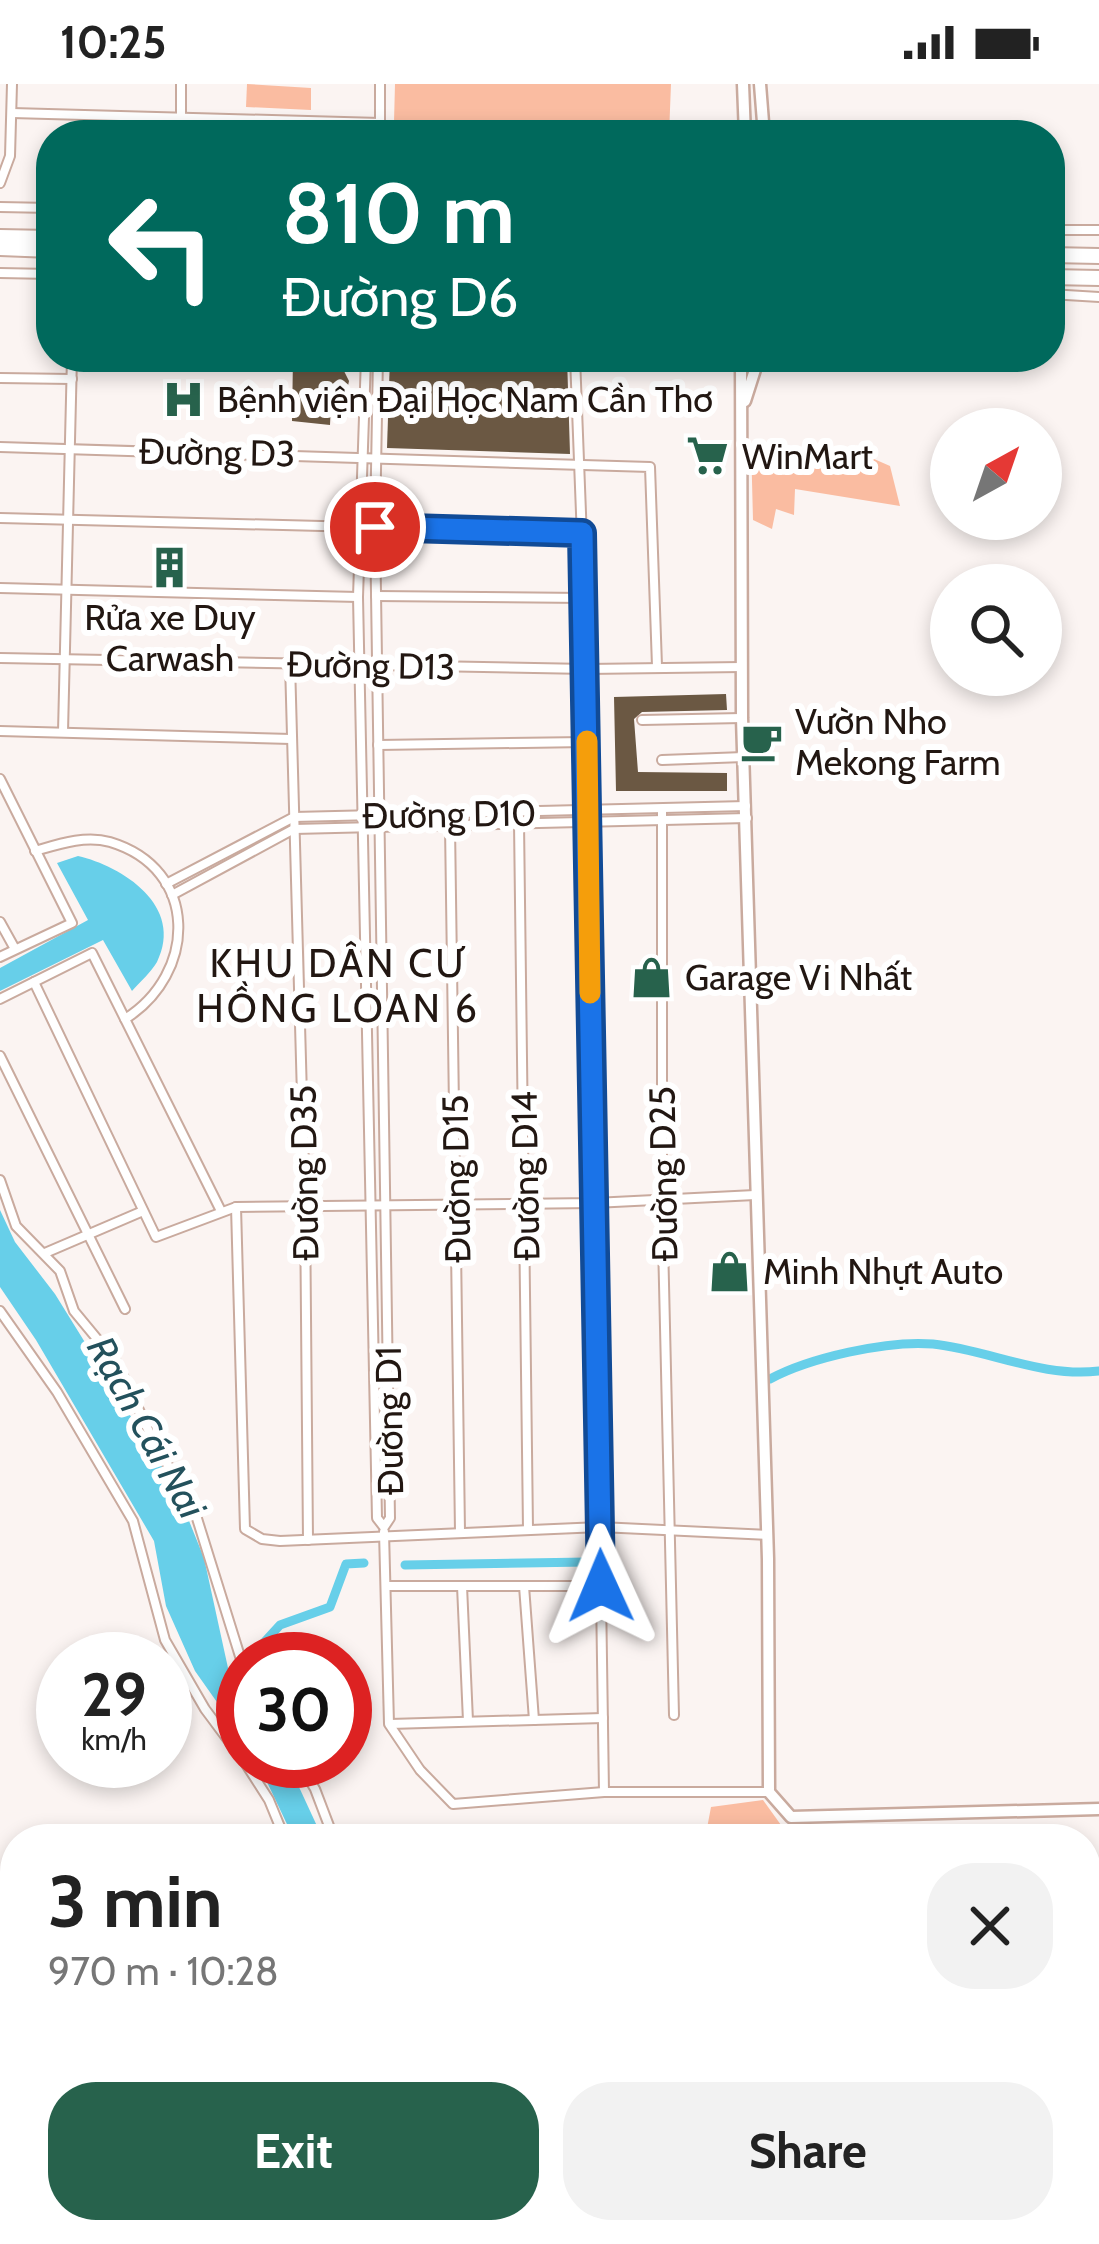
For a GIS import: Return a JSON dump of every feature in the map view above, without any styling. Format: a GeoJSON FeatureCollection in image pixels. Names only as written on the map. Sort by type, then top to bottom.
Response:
{"type":"FeatureCollection","features":[{"type":"Feature","properties":{"kind":"highway"},"geometry":{"type":"LineString","coordinates":[[0,237],[36,238]]}},
{"type":"Feature","properties":{"kind":"highway"},"geometry":{"type":"LineString","coordinates":[[0,248],[36,249]]}},
{"type":"Feature","properties":{"kind":"highway"},"geometry":{"type":"LineString","coordinates":[[1065,255],[1099,256]]}},
{"type":"Feature","properties":{"kind":"highway"},"geometry":{"type":"LineString","coordinates":[[1065,277],[1099,278]]}},
{"type":"Feature","properties":{"kind":"street"},"geometry":{"type":"LineString","coordinates":[[1,178],[10,156],[12,84]]}},
{"type":"Feature","properties":{"kind":"street"},"geometry":{"type":"LineString","coordinates":[[181,84],[181,117]]}},
{"type":"Feature","properties":{"kind":"street"},"geometry":{"type":"LineString","coordinates":[[380,84],[380,120]]}},
{"type":"Feature","properties":{"kind":"street"},"geometry":{"type":"LineString","coordinates":[[743,84],[744,120]]}},
{"type":"Feature","properties":{"kind":"street"},"geometry":{"type":"LineString","coordinates":[[760,84],[763,120]]}},
{"type":"Feature","properties":{"kind":"street"},"geometry":{"type":"LineString","coordinates":[[12,112],[280,120]]}},
{"type":"Feature","properties":{"kind":"street"},"geometry":{"type":"LineString","coordinates":[[0,207],[36,208]]}},
{"type":"Feature","properties":{"kind":"street"},"geometry":{"type":"LineString","coordinates":[[1065,230],[1099,230]]}},
{"type":"Feature","properties":{"kind":"street"},"geometry":{"type":"LineString","coordinates":[[0,274],[36,274]]}},
{"type":"Feature","properties":{"kind":"street"},"geometry":{"type":"LineString","coordinates":[[1065,295],[1099,297]]}},
{"type":"Feature","properties":{"kind":"street"},"geometry":{"type":"LineString","coordinates":[[63,732],[72,372]]}},
{"type":"Feature","properties":{"kind":"street","name":"Đường D1"},"geometry":{"type":"LineString","coordinates":[[366,372],[358,597],[377,1518],[384,1532]]}},
{"type":"Feature","properties":{"kind":"street","name":"Đường D1"},"geometry":{"type":"LineString","coordinates":[[379,372],[375,527],[390,1518],[384,1532]]}},
{"type":"Feature","properties":{"kind":"street"},"geometry":{"type":"LineString","coordinates":[[576,372],[587,669],[604,1792]]}},
{"type":"Feature","properties":{"kind":"street"},"geometry":{"type":"LineString","coordinates":[[741,372],[742,718],[767,1535],[769,1792],[791,1816],[1099,1809]]}},
{"type":"Feature","properties":{"kind":"street"},"geometry":{"type":"LineString","coordinates":[[740,416],[753,372]]}},
{"type":"Feature","properties":{"kind":"street"},"geometry":{"type":"LineString","coordinates":[[0,378],[72,379]]}},
{"type":"Feature","properties":{"kind":"street","name":"Đường D3"},"geometry":{"type":"LineString","coordinates":[[0,448],[650,466],[657,666]]}},
{"type":"Feature","properties":{"kind":"street"},"geometry":{"type":"LineString","coordinates":[[0,518],[360,527]]}},
{"type":"Feature","properties":{"kind":"street"},"geometry":{"type":"LineString","coordinates":[[375,527],[582,533]]}},
{"type":"Feature","properties":{"kind":"street"},"geometry":{"type":"LineString","coordinates":[[0,588],[358,597]]}},
{"type":"Feature","properties":{"kind":"street"},"geometry":{"type":"LineString","coordinates":[[376,596],[584,598]]}},
{"type":"Feature","properties":{"kind":"street","name":"Đường D13"},"geometry":{"type":"LineString","coordinates":[[0,658],[587,669],[742,667]]}},
{"type":"Feature","properties":{"kind":"street","name":"Đường D35"},"geometry":{"type":"LineString","coordinates":[[290,663],[305,1205],[308,1540]]}},
{"type":"Feature","properties":{"kind":"street"},"geometry":{"type":"LineString","coordinates":[[642,720],[742,718]]}},
{"type":"Feature","properties":{"kind":"street"},"geometry":{"type":"LineString","coordinates":[[0,731],[291,739]]}},
{"type":"Feature","properties":{"kind":"street"},"geometry":{"type":"LineString","coordinates":[[378,745],[587,742]]}},
{"type":"Feature","properties":{"kind":"street"},"geometry":{"type":"LineString","coordinates":[[662,760],[744,757]]}},
{"type":"Feature","properties":{"kind":"street"},"geometry":{"type":"LineString","coordinates":[[0,779],[72,923],[0,957]]}},
{"type":"Feature","properties":{"kind":"street","name":"Đường D10"},"geometry":{"type":"LineString","coordinates":[[166,884],[293,818],[748,812]]}},
{"type":"Feature","properties":{"kind":"street","name":"Đường D25"},"geometry":{"type":"LineString","coordinates":[[663,814],[662,1198],[674,1715]]}},
{"type":"Feature","properties":{"kind":"street","name":"Đường D10"},"geometry":{"type":"LineString","coordinates":[[379,820],[450,826],[586,816]]}},
{"type":"Feature","properties":{"kind":"street","name":"Đường D10"},"geometry":{"type":"LineString","coordinates":[[172,896],[294,829],[364,820]]}},
{"type":"Feature","properties":{"kind":"street","name":"Đường D14"},"geometry":{"type":"LineString","coordinates":[[519,823],[528,1530]]}},
{"type":"Feature","properties":{"kind":"street","name":"Đường D15"},"geometry":{"type":"LineString","coordinates":[[450,826],[460,1532]]}},
{"type":"Feature","properties":{"kind":"street"},"geometry":{"type":"LineString","coordinates":[[35,851],[85,839],[110,842],[150,866],[166,884],[180,932],[177,954],[156,995],[125,1019]]}},
{"type":"Feature","properties":{"kind":"street"},"geometry":{"type":"LineString","coordinates":[[0,922],[15,950]]}},
{"type":"Feature","properties":{"kind":"street"},"geometry":{"type":"LineString","coordinates":[[0,999],[92,953],[220,1209]]}},
{"type":"Feature","properties":{"kind":"street"},"geometry":{"type":"LineString","coordinates":[[34,982],[157,1237],[220,1209],[236,1207],[594,1203],[755,1195]]}},
{"type":"Feature","properties":{"kind":"street"},"geometry":{"type":"LineString","coordinates":[[0,1056],[125,1309]]}},
{"type":"Feature","properties":{"kind":"street"},"geometry":{"type":"LineString","coordinates":[[0,1180],[16,1226],[60,1271],[84,1327],[100,1339],[117,1363],[151,1436],[195,1512],[230,1632]]}},
{"type":"Feature","properties":{"kind":"street"},"geometry":{"type":"LineString","coordinates":[[236,1207],[245,1529],[262,1539],[308,1540],[384,1532],[600,1527],[767,1535]]}},
{"type":"Feature","properties":{"kind":"street"},"geometry":{"type":"LineString","coordinates":[[44,1253],[143,1211]]}},
{"type":"Feature","properties":{"kind":"street"},"geometry":{"type":"LineString","coordinates":[[0,1311],[57,1392],[133,1521],[156,1617],[185,1678],[216,1715]]}},
{"type":"Feature","properties":{"kind":"street"},"geometry":{"type":"LineString","coordinates":[[384,1532],[389,1724],[420,1770],[453,1804],[604,1792],[769,1792]]}},
{"type":"Feature","properties":{"kind":"street"},"geometry":{"type":"LineString","coordinates":[[388,1586],[601,1586]]}},
{"type":"Feature","properties":{"kind":"street"},"geometry":{"type":"LineString","coordinates":[[462,1586],[468,1721]]}},
{"type":"Feature","properties":{"kind":"street"},"geometry":{"type":"LineString","coordinates":[[524,1586],[534,1720]]}},
{"type":"Feature","properties":{"kind":"street"},"geometry":{"type":"LineString","coordinates":[[389,1724],[603,1718]]}},
{"type":"Feature","properties":{"kind":"street"},"geometry":{"type":"LineString","coordinates":[[260,1788],[278,1824]]}},
{"type":"Feature","properties":{"kind":"street"},"geometry":{"type":"LineString","coordinates":[[314,1788],[328,1824]]}},
{"type":"Feature","properties":{"kind":"shaded area"},"geometry":{"type":"Polygon","coordinates":[[[247,84],[311,88],[311,110],[246,107],[247,84]]]}},
{"type":"Feature","properties":{"kind":"shaded area"},"geometry":{"type":"Polygon","coordinates":[[[395,84],[671,84],[670,120],[394,120],[395,84]]]}},
{"type":"Feature","properties":{"kind":"shaded area"},"geometry":{"type":"Polygon","coordinates":[[[751,442],[794,460],[795,473],[796,460],[849,448],[890,466],[900,506],[795,489],[794,515],[776,509],[772,529],[753,520],[751,442]]]}},
{"type":"Feature","properties":{"kind":"shaded area"},"geometry":{"type":"Polygon","coordinates":[[[763,1800],[780,1824],[708,1824],[711,1807],[763,1800]]]}},
{"type":"Feature","properties":{"kind":"water"},"geometry":{"type":"Polygon","coordinates":[[[78,856],[130,879],[156,906],[163,923],[157,962],[132,991],[103,940],[0,991],[0,968],[88,920],[57,863],[78,856]]]}},
{"type":"Feature","properties":{"kind":"water","name":"Rạch Cái Nai"},"geometry":{"type":"Polygon","coordinates":[[[0,1210],[15,1242],[55,1294],[177,1491],[204,1558],[220,1632],[216,1632],[216,1701],[192,1664],[192,1632],[178,1632],[166,1606],[154,1541],[0,1287],[0,1210]]]}},
{"type":"Feature","properties":{"kind":"water"},"geometry":{"type":"Polygon","coordinates":[[[270,1788],[299,1788],[316,1824],[287,1824],[270,1788]]]}},
{"type":"Feature","properties":{"kind":"building"},"geometry":{"type":"Polygon","coordinates":[[[293,372],[344,372],[349,381],[343,409],[331,405],[330,425],[292,421],[293,372]]]}},
{"type":"Feature","properties":{"kind":"building"},"geometry":{"type":"Polygon","coordinates":[[[390,372],[567,372],[570,454],[387,448],[390,372]]]}},
{"type":"Feature","properties":{"kind":"building"},"geometry":{"type":"Polygon","coordinates":[[[726,694],[727,710],[642,712],[634,719],[638,772],[727,773],[727,791],[616,791],[614,697],[726,694]]]}},
{"type":"Feature","properties":{"kind":"waterway"},"geometry":{"type":"LineString","coordinates":[[770,1379],[849,1352],[914,1343],[954,1347],[1057,1371],[1099,1371]]}},
{"type":"Feature","properties":{"kind":"waterway"},"geometry":{"type":"LineString","coordinates":[[405,1565],[587,1562]]}},
{"type":"Feature","properties":{"kind":"waterway"},"geometry":{"type":"LineString","coordinates":[[274,1632],[280,1625],[330,1607],[346,1564],[364,1563]]}},
{"type":"Feature","properties":{"kind":"slow traffic"},"geometry":{"type":"LineString","coordinates":[[587,741],[590,993]]}},
{"type":"Feature","properties":{"kind":"place","name":"Bệnh viện Đại Học Nam Cần Thơ"},"geometry":{"type":"Point","coordinates":[183,399]}},
{"type":"Feature","properties":{"kind":"place","name":"WinMart"},"geometry":{"type":"Point","coordinates":[708,456]}},
{"type":"Feature","properties":{"kind":"place","name":"Rửa xe Duy Carwash"},"geometry":{"type":"Point","coordinates":[170,567]}},
{"type":"Feature","properties":{"kind":"place","name":"Vườn Nho Mekong Farm"},"geometry":{"type":"Point","coordinates":[761,742]}},
{"type":"Feature","properties":{"kind":"place","name":"Garage Vi Nhất"},"geometry":{"type":"Point","coordinates":[651,977]}},
{"type":"Feature","properties":{"kind":"place","name":"Minh Nhựt Auto"},"geometry":{"type":"Point","coordinates":[729,1271]}},
{"type":"Feature","properties":{"kind":"district","name":"KHU DÂN CƯ HỒNG LOAN 6"},"geometry":{"type":"Point","coordinates":[338,986]}},
{"type":"Feature","properties":{"kind":"route"},"geometry":{"type":"LineString","coordinates":[[375,527],[582,533],[601,1586]]}}]}
